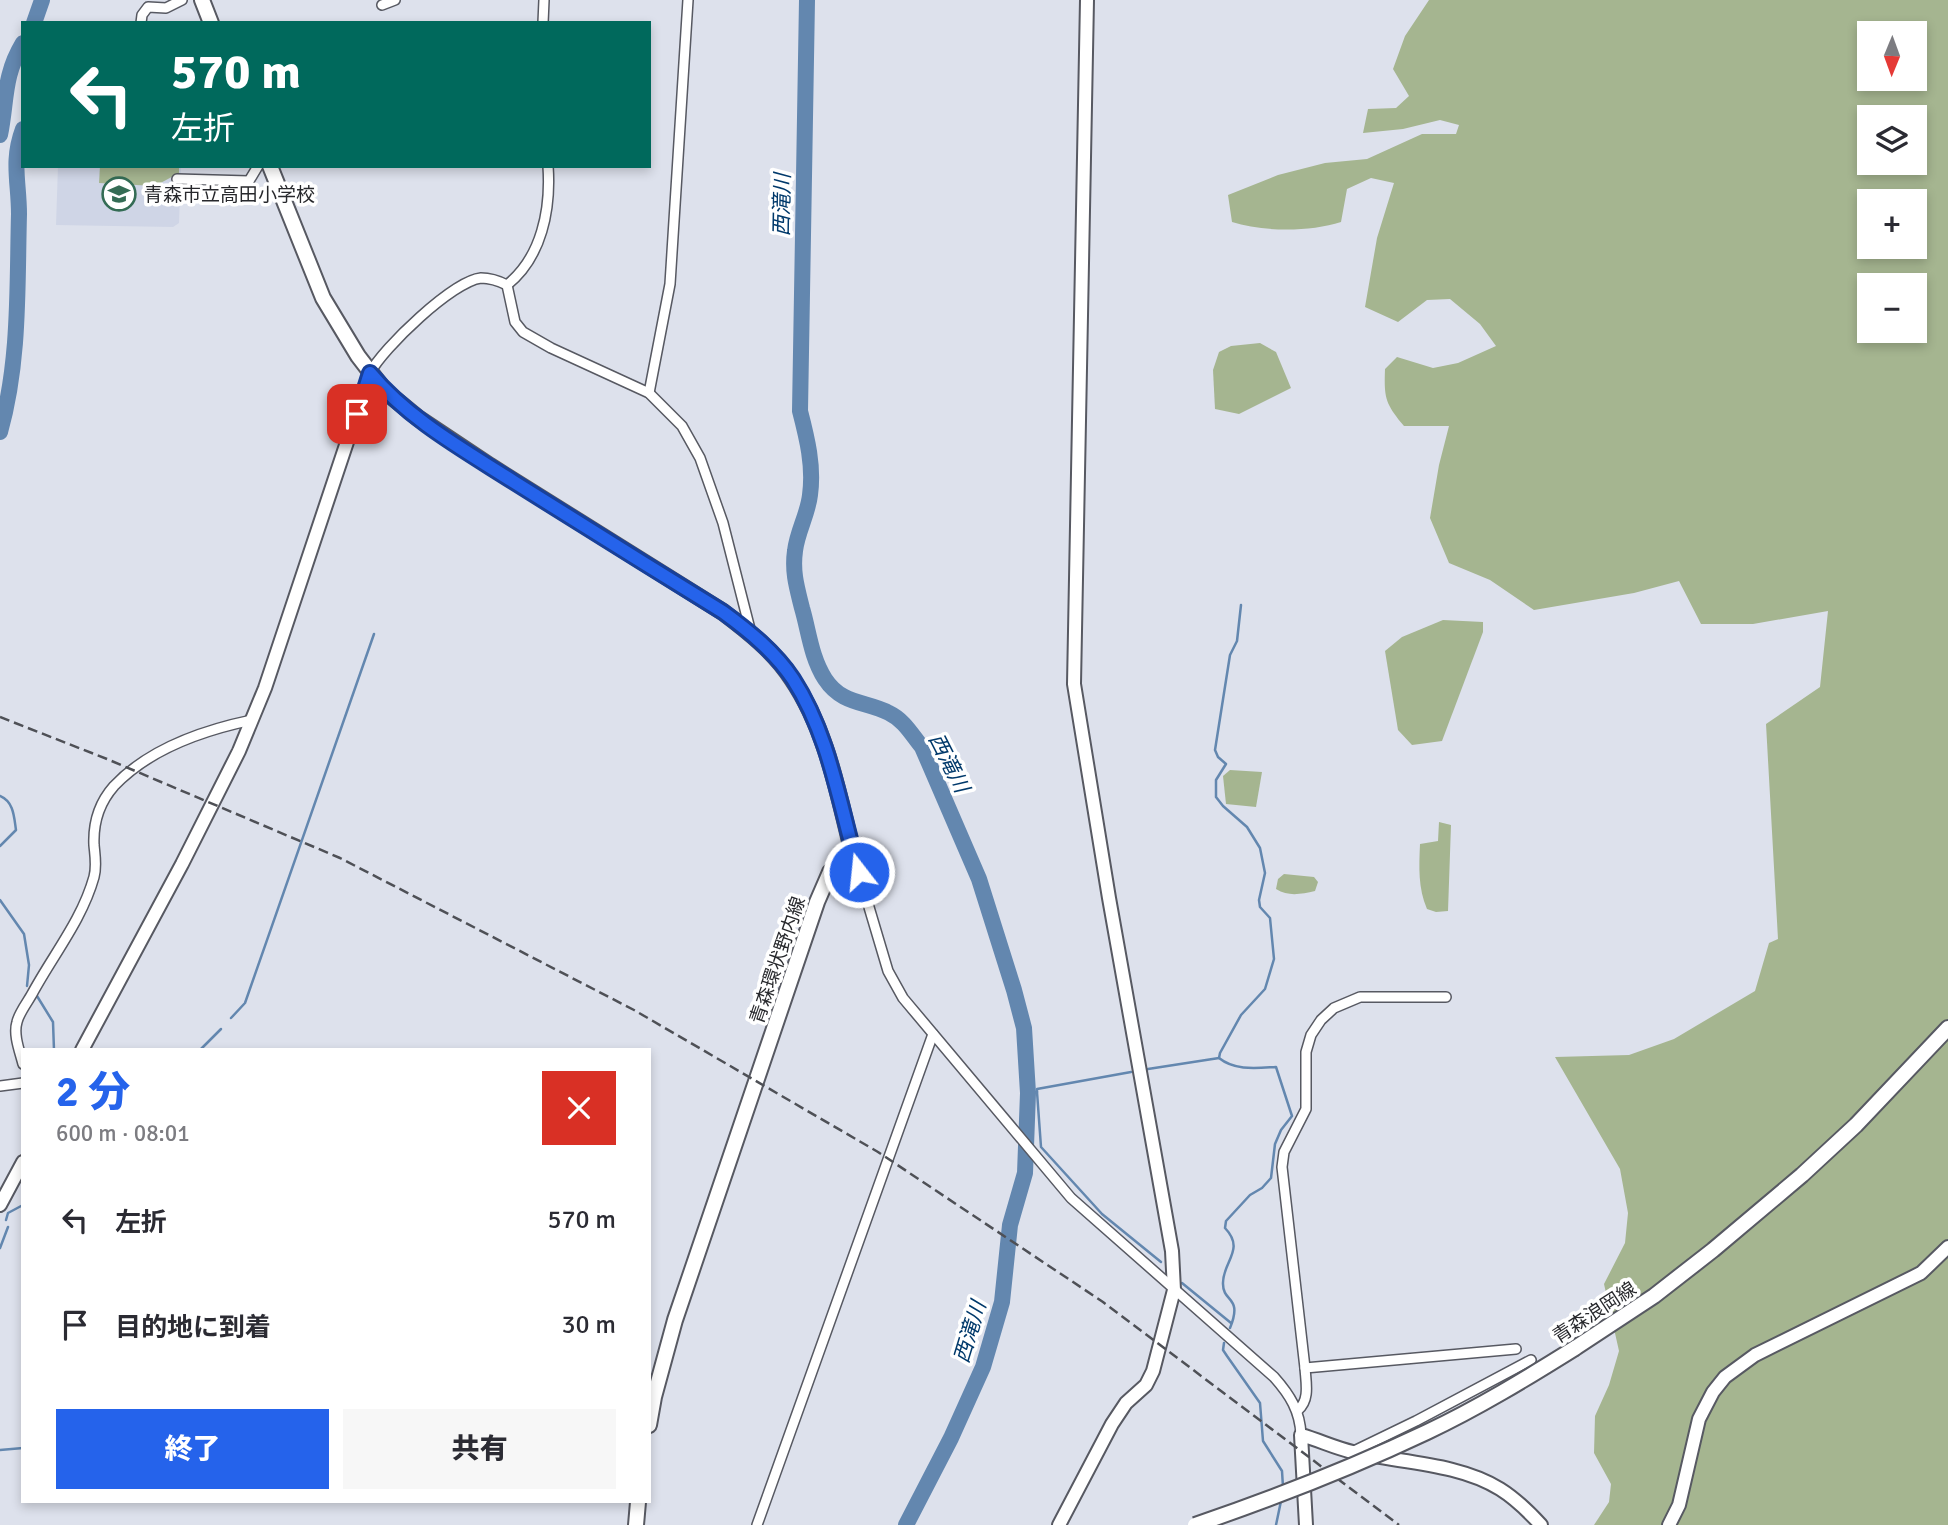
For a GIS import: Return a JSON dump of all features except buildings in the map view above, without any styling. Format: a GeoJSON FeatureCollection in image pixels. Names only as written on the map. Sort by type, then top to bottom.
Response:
{"type":"FeatureCollection","features":[{"type":"Feature","properties":{"kind":"main road"},"geometry":{"type":"LineString","coordinates":[[202,0],[210,21]]}},
{"type":"Feature","properties":{"kind":"main road"},"geometry":{"type":"LineString","coordinates":[[271,168],[323,298],[370,373],[385,391],[418,418],[511,480],[723,612],[751,633],[792,678],[818,730],[852,850]]}},
{"type":"Feature","properties":{"kind":"main road","name":"青森環状野内線"},"geometry":{"type":"LineString","coordinates":[[651,1414],[678,1310],[817,902],[830,872],[852,850]]}},
{"type":"Feature","properties":{"kind":"main road","name":"青森浪岡線"},"geometry":{"type":"LineString","coordinates":[[1195,1525],[1342,1471],[1429,1431],[1524,1379],[1654,1296],[1802,1175],[1865,1116],[1948,1028]]}},
{"type":"Feature","properties":{"kind":"main road"},"geometry":{"type":"LineString","coordinates":[[636,1525],[638,1503]]}},
{"type":"Feature","properties":{"kind":"street"},"geometry":{"type":"LineString","coordinates":[[141,21],[148,7],[166,8],[181,0]]}},
{"type":"Feature","properties":{"kind":"street"},"geometry":{"type":"LineString","coordinates":[[382,5],[395,0]]}},
{"type":"Feature","properties":{"kind":"street"},"geometry":{"type":"LineString","coordinates":[[543,21],[544,0]]}},
{"type":"Feature","properties":{"kind":"street"},"geometry":{"type":"LineString","coordinates":[[649,393],[670,284],[688,0]]}},
{"type":"Feature","properties":{"kind":"street"},"geometry":{"type":"LineString","coordinates":[[1059,1525],[1112,1424],[1126,1403],[1146,1385],[1153,1371],[1174,1290],[1172,1251],[1074,684],[1087,0]]}},
{"type":"Feature","properties":{"kind":"street"},"geometry":{"type":"LineString","coordinates":[[177,179],[249,181],[257,168]]}},
{"type":"Feature","properties":{"kind":"street"},"geometry":{"type":"LineString","coordinates":[[507,285],[521,274],[542,232],[549,188],[548,168]]}},
{"type":"Feature","properties":{"kind":"street"},"geometry":{"type":"LineString","coordinates":[[83,1048],[182,864],[252,720],[370,373],[384,351],[462,285],[480,278],[496,279],[507,285],[515,322],[523,332],[551,348],[649,393],[682,426],[700,458],[723,523],[751,633]]}},
{"type":"Feature","properties":{"kind":"street"},"geometry":{"type":"LineString","coordinates":[[21,1056],[17,1041],[17,1022],[89,896],[96,870],[94,823],[104,799],[115,785],[136,767],[170,747],[219,726],[252,720]]}},
{"type":"Feature","properties":{"kind":"street"},"geometry":{"type":"LineString","coordinates":[[852,850],[888,971],[904,998],[1071,1198],[1274,1377],[1286,1391],[1298,1410],[1306,1525]]}},
{"type":"Feature","properties":{"kind":"street"},"geometry":{"type":"LineString","coordinates":[[1298,1410],[1304,1405],[1306,1396],[1305,1368],[1282,1167],[1284,1152],[1306,1110],[1306,1052],[1311,1035],[1321,1020],[1334,1008],[1360,997],[1446,997]]}},
{"type":"Feature","properties":{"kind":"street"},"geometry":{"type":"LineString","coordinates":[[757,1525],[933,1034]]}},
{"type":"Feature","properties":{"kind":"street"},"geometry":{"type":"LineString","coordinates":[[0,1086],[21,1083]]}},
{"type":"Feature","properties":{"kind":"street"},"geometry":{"type":"LineString","coordinates":[[0,1205],[7,1180],[21,1164]]}},
{"type":"Feature","properties":{"kind":"street"},"geometry":{"type":"LineString","coordinates":[[1669,1525],[1679,1505],[1699,1419],[1713,1392],[1726,1377],[1755,1355],[1921,1273],[1948,1247]]}},
{"type":"Feature","properties":{"kind":"street"},"geometry":{"type":"LineString","coordinates":[[1305,1368],[1516,1349]]}},
{"type":"Feature","properties":{"kind":"street"},"geometry":{"type":"LineString","coordinates":[[1352,1452],[1427,1416],[1531,1360]]}},
{"type":"Feature","properties":{"kind":"street"},"geometry":{"type":"LineString","coordinates":[[1301,1435],[1352,1452],[1477,1478],[1500,1489],[1524,1507],[1541,1525]]}},
{"type":"Feature","properties":{"kind":"shaded area","name":"青森市立高田小学校"},"geometry":{"type":"Polygon","coordinates":[[[58,168],[181,168],[179,223],[173,227],[56,225],[58,168]]]}},
{"type":"Feature","properties":{"kind":"green space"},"geometry":{"type":"Polygon","coordinates":[[[1429,0],[1948,0],[1948,1525],[1594,1525],[1609,1502],[1611,1484],[1594,1453],[1595,1416],[1609,1385],[1619,1351],[1604,1284],[1625,1243],[1628,1213],[1620,1169],[1555,1057],[1629,1055],[1674,1039],[1755,991],[1769,943],[1778,939],[1766,724],[1820,687],[1828,611],[1753,624],[1701,624],[1679,581],[1634,593],[1534,610],[1490,580],[1449,563],[1430,518],[1449,426],[1404,426],[1387,400],[1385,369],[1397,357],[1433,368],[1458,363],[1496,346],[1480,324],[1450,299],[1427,300],[1398,322],[1365,307],[1377,238],[1394,183],[1371,178],[1347,189],[1341,222],[1301,229],[1258,228],[1232,222],[1228,195],[1278,175],[1325,163],[1367,159],[1422,134],[1456,134],[1459,125],[1440,120],[1403,129],[1363,133],[1368,109],[1396,108],[1409,96],[1393,69],[1405,36],[1429,0]]]}},
{"type":"Feature","properties":{"kind":"green space"},"geometry":{"type":"Polygon","coordinates":[[[100,168],[179,168],[179,173],[155,186],[99,183],[100,168]]]}},
{"type":"Feature","properties":{"kind":"green space"},"geometry":{"type":"Polygon","coordinates":[[[1260,343],[1276,352],[1291,388],[1239,414],[1215,409],[1213,370],[1219,352],[1231,346],[1260,343]]]}},
{"type":"Feature","properties":{"kind":"green space"},"geometry":{"type":"Polygon","coordinates":[[[1443,620],[1483,622],[1483,632],[1442,741],[1412,745],[1398,730],[1385,651],[1402,637],[1443,620]]]}},
{"type":"Feature","properties":{"kind":"green space"},"geometry":{"type":"Polygon","coordinates":[[[1230,770],[1262,772],[1256,807],[1226,804],[1223,776],[1230,770]]]}},
{"type":"Feature","properties":{"kind":"green space"},"geometry":{"type":"Polygon","coordinates":[[[1439,822],[1451,825],[1448,911],[1436,912],[1427,909],[1422,893],[1420,844],[1438,841],[1439,822]]]}},
{"type":"Feature","properties":{"kind":"green space"},"geometry":{"type":"Polygon","coordinates":[[[1284,874],[1314,877],[1318,882],[1315,891],[1300,894],[1281,892],[1276,889],[1278,879],[1284,874]]]}},
{"type":"Feature","properties":{"kind":"waterway"},"geometry":{"type":"LineString","coordinates":[[35,21],[42,0]]}},
{"type":"Feature","properties":{"kind":"waterway","name":"西滝川"},"geometry":{"type":"LineString","coordinates":[[807,0],[800,411],[809,452],[811,484],[809,502],[795,551],[797,587],[813,653],[825,679],[839,694],[894,716],[922,747],[979,879],[1024,1028],[1028,1093],[1025,1173],[1010,1225],[1002,1302],[983,1367],[951,1438],[906,1525]]}},
{"type":"Feature","properties":{"kind":"waterway"},"geometry":{"type":"LineString","coordinates":[[0,135],[9,78],[21,47]]}},
{"type":"Feature","properties":{"kind":"waterway"},"geometry":{"type":"LineString","coordinates":[[0,432],[14,351],[19,214],[16,162],[21,135]]}},
{"type":"Feature","properties":{"kind":"waterway"},"geometry":{"type":"LineString","coordinates":[[1230,1328],[1234,1310],[1223,1284],[1233,1243],[1225,1228],[1226,1221],[1250,1195],[1262,1188],[1271,1178],[1275,1144],[1281,1130],[1292,1116],[1276,1067],[1239,1067],[1219,1058],[1241,1015],[1265,989],[1274,959],[1270,918],[1260,907],[1259,900],[1265,873],[1260,848],[1247,827],[1216,797],[1216,780],[1226,764],[1215,750],[1230,655],[1237,641],[1241,605]]}},
{"type":"Feature","properties":{"kind":"waterway"},"geometry":{"type":"LineString","coordinates":[[231,1018],[245,1003],[374,634]]}},
{"type":"Feature","properties":{"kind":"waterway"},"geometry":{"type":"LineString","coordinates":[[0,796],[11,806],[16,830],[0,846]]}},
{"type":"Feature","properties":{"kind":"waterway"},"geometry":{"type":"LineString","coordinates":[[0,900],[24,934],[29,965],[27,986]]}},
{"type":"Feature","properties":{"kind":"waterway"},"geometry":{"type":"LineString","coordinates":[[37,996],[53,1022],[54,1048]]}},
{"type":"Feature","properties":{"kind":"waterway"},"geometry":{"type":"LineString","coordinates":[[202,1048],[221,1029]]}},
{"type":"Feature","properties":{"kind":"waterway"},"geometry":{"type":"LineString","coordinates":[[1148,1069],[1219,1058]]}},
{"type":"Feature","properties":{"kind":"waterway"},"geometry":{"type":"LineString","coordinates":[[1037,1092],[1037,1089],[1131,1072]]}},
{"type":"Feature","properties":{"kind":"waterway"},"geometry":{"type":"LineString","coordinates":[[1028,1093],[1037,1092],[1041,1147],[1102,1214],[1161,1262]]}},
{"type":"Feature","properties":{"kind":"waterway"},"geometry":{"type":"LineString","coordinates":[[6,1220],[8,1213],[21,1206]]}},
{"type":"Feature","properties":{"kind":"waterway"},"geometry":{"type":"LineString","coordinates":[[0,1248],[8,1227]]}},
{"type":"Feature","properties":{"kind":"waterway"},"geometry":{"type":"LineString","coordinates":[[1182,1283],[1231,1323]]}},
{"type":"Feature","properties":{"kind":"waterway"},"geometry":{"type":"LineString","coordinates":[[1224,1343],[1223,1350],[1260,1403],[1263,1441],[1282,1471],[1283,1487]]}},
{"type":"Feature","properties":{"kind":"waterway"},"geometry":{"type":"LineString","coordinates":[[0,1450],[21,1448]]}},
{"type":"Feature","properties":{"kind":"waterway"},"geometry":{"type":"LineString","coordinates":[[1276,1525],[1281,1501]]}},
{"type":"Feature","properties":{"kind":"railway"},"geometry":{"type":"LineString","coordinates":[[0,717],[107,759],[340,858],[634,1010],[878,1152],[1103,1302],[1399,1525]]}},
{"type":"Feature","properties":{"kind":"place","name":"青森市立高田小学校"},"geometry":{"type":"Point","coordinates":[119,194]}},
{"type":"Feature","properties":{"kind":"route"},"geometry":{"type":"LineString","coordinates":[[357,414],[370,373],[385,391],[418,418],[489,466],[723,612],[751,633],[792,678],[818,730],[834,777],[859,872]]}}]}
